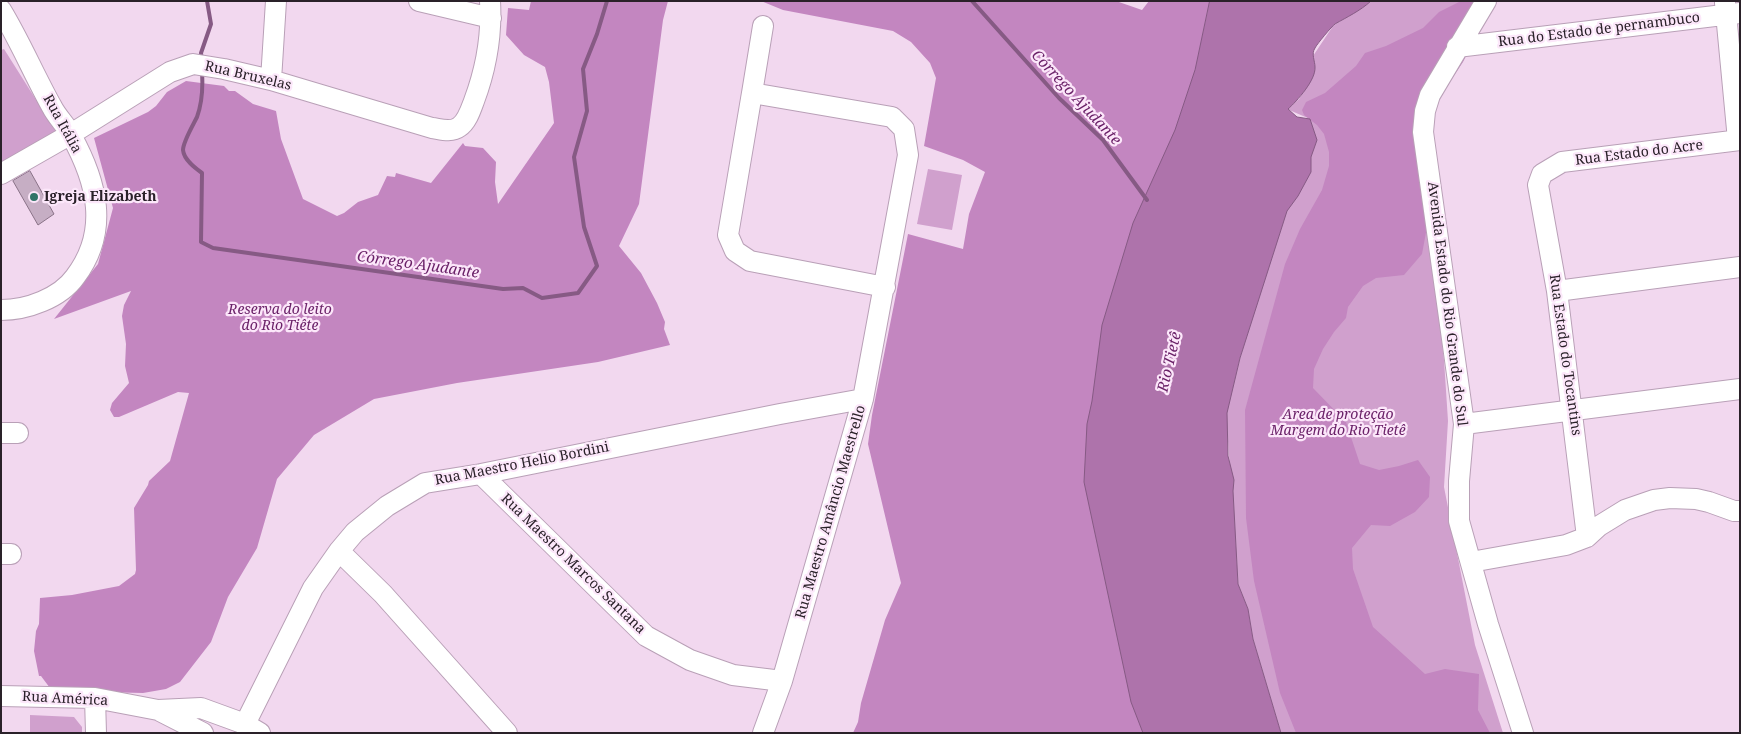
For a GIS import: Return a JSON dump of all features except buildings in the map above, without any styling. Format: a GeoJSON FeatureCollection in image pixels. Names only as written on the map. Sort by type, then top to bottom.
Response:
{"type":"FeatureCollection","features":[{"type":"Feature","properties":{"kind":"street"},"geometry":{"type":"LineString","coordinates":[[271,80],[276,1]]}},
{"type":"Feature","properties":{"kind":"street"},"geometry":{"type":"LineString","coordinates":[[419,1],[491,10]]}},
{"type":"Feature","properties":{"kind":"street","name":"Avenida Estado do Rio Grande do Sul"},"geometry":{"type":"LineString","coordinates":[[1486,1],[1430,95],[1425,111],[1423,132],[1444,268],[1464,424],[1459,481],[1459,521],[1488,624],[1523,733]]}},
{"type":"Feature","properties":{"kind":"street"},"geometry":{"type":"LineString","coordinates":[[1730,9],[1739,140]]}},
{"type":"Feature","properties":{"kind":"street","name":"Rua do Estado de pernambuco"},"geometry":{"type":"LineString","coordinates":[[1457,48],[1730,9]]}},
{"type":"Feature","properties":{"kind":"street","name":"Rua Itália"},"geometry":{"type":"LineString","coordinates":[[1,10],[8,36],[53,110],[71,134],[93,184],[97,208],[95,229],[90,249],[82,268],[70,284],[52,297],[27,306],[1,310]]}},
{"type":"Feature","properties":{"kind":"street","name":"Rua Bruxelas"},"geometry":{"type":"LineString","coordinates":[[1,174],[71,134],[170,72],[193,64],[271,80],[432,128],[447,131],[459,128],[468,115],[483,76],[491,10]]}},
{"type":"Feature","properties":{"kind":"street"},"geometry":{"type":"LineString","coordinates":[[763,26],[728,236],[736,251],[750,261],[885,287]]}},
{"type":"Feature","properties":{"kind":"street","name":"Rua Maestro Amâncio Maestrello"},"geometry":{"type":"LineString","coordinates":[[752,93],[892,117],[904,129],[908,155],[863,399],[782,681],[763,733]]}},
{"type":"Feature","properties":{"kind":"street","name":"Rua Estado do Acre"},"geometry":{"type":"LineString","coordinates":[[1542,174],[1562,162],[1739,140]]}},
{"type":"Feature","properties":{"kind":"street","name":"Rua Estado do Tocantins"},"geometry":{"type":"LineString","coordinates":[[1542,174],[1538,184],[1557,291],[1587,537]]}},
{"type":"Feature","properties":{"kind":"street"},"geometry":{"type":"LineString","coordinates":[[1557,291],[1740,267]]}},
{"type":"Feature","properties":{"kind":"street"},"geometry":{"type":"LineString","coordinates":[[1464,424],[1740,389]]}},
{"type":"Feature","properties":{"kind":"street","name":"Rua Maestro Helio Bordini"},"geometry":{"type":"LineString","coordinates":[[252,728],[314,588],[339,551],[355,532],[386,506],[424,482],[481,474],[863,399]]}},
{"type":"Feature","properties":{"kind":"street","name":"Rua Maestro Marcos Santana"},"geometry":{"type":"LineString","coordinates":[[481,474],[646,636],[690,660],[733,675],[782,681]]}},
{"type":"Feature","properties":{"kind":"street"},"geometry":{"type":"LineString","coordinates":[[1471,562],[1566,546],[1587,537],[1611,517],[1654,500],[1670,498],[1696,499],[1734,511],[1740,511]]}},
{"type":"Feature","properties":{"kind":"street"},"geometry":{"type":"LineString","coordinates":[[339,551],[382,594],[507,733]]}},
{"type":"Feature","properties":{"kind":"street","name":"Rua América"},"geometry":{"type":"LineString","coordinates":[[1,696],[95,698],[158,710]]}},
{"type":"Feature","properties":{"kind":"street"},"geometry":{"type":"LineString","coordinates":[[95,698],[96,733]]}},
{"type":"Feature","properties":{"kind":"street"},"geometry":{"type":"LineString","coordinates":[[158,710],[201,708],[252,728]]}},
{"type":"Feature","properties":{"kind":"street"},"geometry":{"type":"LineString","coordinates":[[158,710],[203,733]]}},
{"type":"Feature","properties":{"kind":"green space","name":"Reserva do leito do Rio Tiête"},"geometry":{"type":"Polygon","coordinates":[[[531,1],[668,1],[663,20],[639,204],[619,246],[641,273],[657,303],[665,322],[664,329],[670,345],[598,362],[457,383],[374,399],[314,435],[277,479],[257,548],[228,597],[211,642],[180,682],[166,689],[143,693],[60,691],[50,688],[39,676],[34,651],[36,631],[39,624],[40,598],[72,595],[119,586],[135,574],[134,508],[149,481],[170,461],[189,393],[178,392],[119,417],[114,417],[110,410],[112,403],[129,383],[125,366],[126,344],[122,316],[124,305],[131,291],[54,319],[98,264],[113,208],[94,138],[148,112],[156,106],[167,92],[186,81],[224,86],[229,91],[235,91],[253,104],[276,111],[281,139],[303,199],[337,216],[358,202],[378,195],[387,176],[395,177],[396,173],[431,183],[463,143],[465,146],[483,148],[496,162],[495,182],[498,204],[554,123],[549,82],[545,67],[524,55],[506,35],[508,8],[529,10],[531,1]]]}},
{"type":"Feature","properties":{"kind":"green space"},"geometry":{"type":"Polygon","coordinates":[[[761,1],[1116,1],[1142,10],[1149,1],[1245,1],[1170,733],[853,733],[858,722],[861,703],[885,620],[901,583],[868,444],[908,234],[963,249],[969,214],[985,172],[963,160],[924,146],[936,78],[930,63],[911,42],[893,31],[783,10],[761,1]]]}},
{"type":"Feature","properties":{"kind":"green space","name":"Area de proteção Margem do Rio Tietê"},"geometry":{"type":"Polygon","coordinates":[[[1370,1],[1475,1],[1416,122],[1444,360],[1448,421],[1444,487],[1475,645],[1503,733],[1281,733],[1253,639],[1248,609],[1238,584],[1226,413],[1240,358],[1310,119],[1287,109],[1299,99],[1312,77],[1313,56],[1333,26],[1370,1]]]}},
{"type":"Feature","properties":{"kind":"green space","name":"Area de proteção Margem do Rio Tietê"},"geometry":{"type":"Polygon","coordinates":[[[1461,1],[1491,1],[1497,3],[1490,8],[1463,62],[1429,113],[1427,227],[1422,254],[1404,275],[1376,278],[1363,286],[1348,307],[1346,318],[1323,349],[1314,369],[1313,388],[1346,422],[1360,464],[1379,470],[1418,460],[1430,477],[1429,497],[1415,512],[1390,526],[1371,525],[1352,548],[1353,569],[1373,627],[1425,674],[1445,669],[1479,674],[1478,710],[1490,733],[1296,733],[1280,693],[1254,581],[1246,518],[1245,410],[1285,264],[1300,229],[1322,190],[1329,166],[1329,152],[1324,134],[1317,125],[1304,115],[1302,110],[1306,102],[1325,93],[1356,66],[1365,53],[1386,46],[1423,28],[1439,12],[1461,1]]]}},
{"type":"Feature","properties":{"kind":"green space"},"geometry":{"type":"Polygon","coordinates":[[[4,49],[57,133],[1,164],[1,50],[4,49]]]}},
{"type":"Feature","properties":{"kind":"green space"},"geometry":{"type":"Polygon","coordinates":[[[928,169],[962,175],[952,230],[917,224],[928,169]]]}},
{"type":"Feature","properties":{"kind":"green space"},"geometry":{"type":"Polygon","coordinates":[[[30,715],[74,717],[82,727],[82,733],[30,733],[30,715]]]}},
{"type":"Feature","properties":{"kind":"water","name":"Rio Tietê"},"geometry":{"type":"Polygon","coordinates":[[[1210,1],[1371,1],[1335,24],[1328,31],[1313,53],[1315,67],[1309,84],[1301,96],[1288,109],[1297,117],[1310,119],[1317,140],[1311,157],[1311,172],[1298,196],[1287,211],[1240,358],[1227,413],[1228,456],[1234,480],[1238,584],[1248,609],[1253,639],[1281,733],[1143,733],[1131,702],[1084,482],[1087,424],[1102,325],[1133,223],[1175,130],[1195,70],[1210,1]]]}},
{"type":"Feature","properties":{"kind":"waterway","name":"Córrego Ajudante"},"geometry":{"type":"LineString","coordinates":[[202,60],[201,53],[211,24],[207,1]]}},
{"type":"Feature","properties":{"kind":"waterway","name":"Córrego Ajudante"},"geometry":{"type":"LineString","coordinates":[[202,72],[200,106],[183,150],[188,160],[202,173],[201,242],[213,248],[503,289],[523,288],[542,298],[578,293],[597,266],[584,227],[574,157],[587,111],[583,69],[597,34],[607,1]]}},
{"type":"Feature","properties":{"kind":"waterway","name":"Córrego Ajudante"},"geometry":{"type":"LineString","coordinates":[[972,1],[1059,98],[1103,140],[1147,200]]}},
{"type":"Feature","properties":{"kind":"place","name":"Igreja Elizabeth"},"geometry":{"type":"Point","coordinates":[34,197]}}]}
